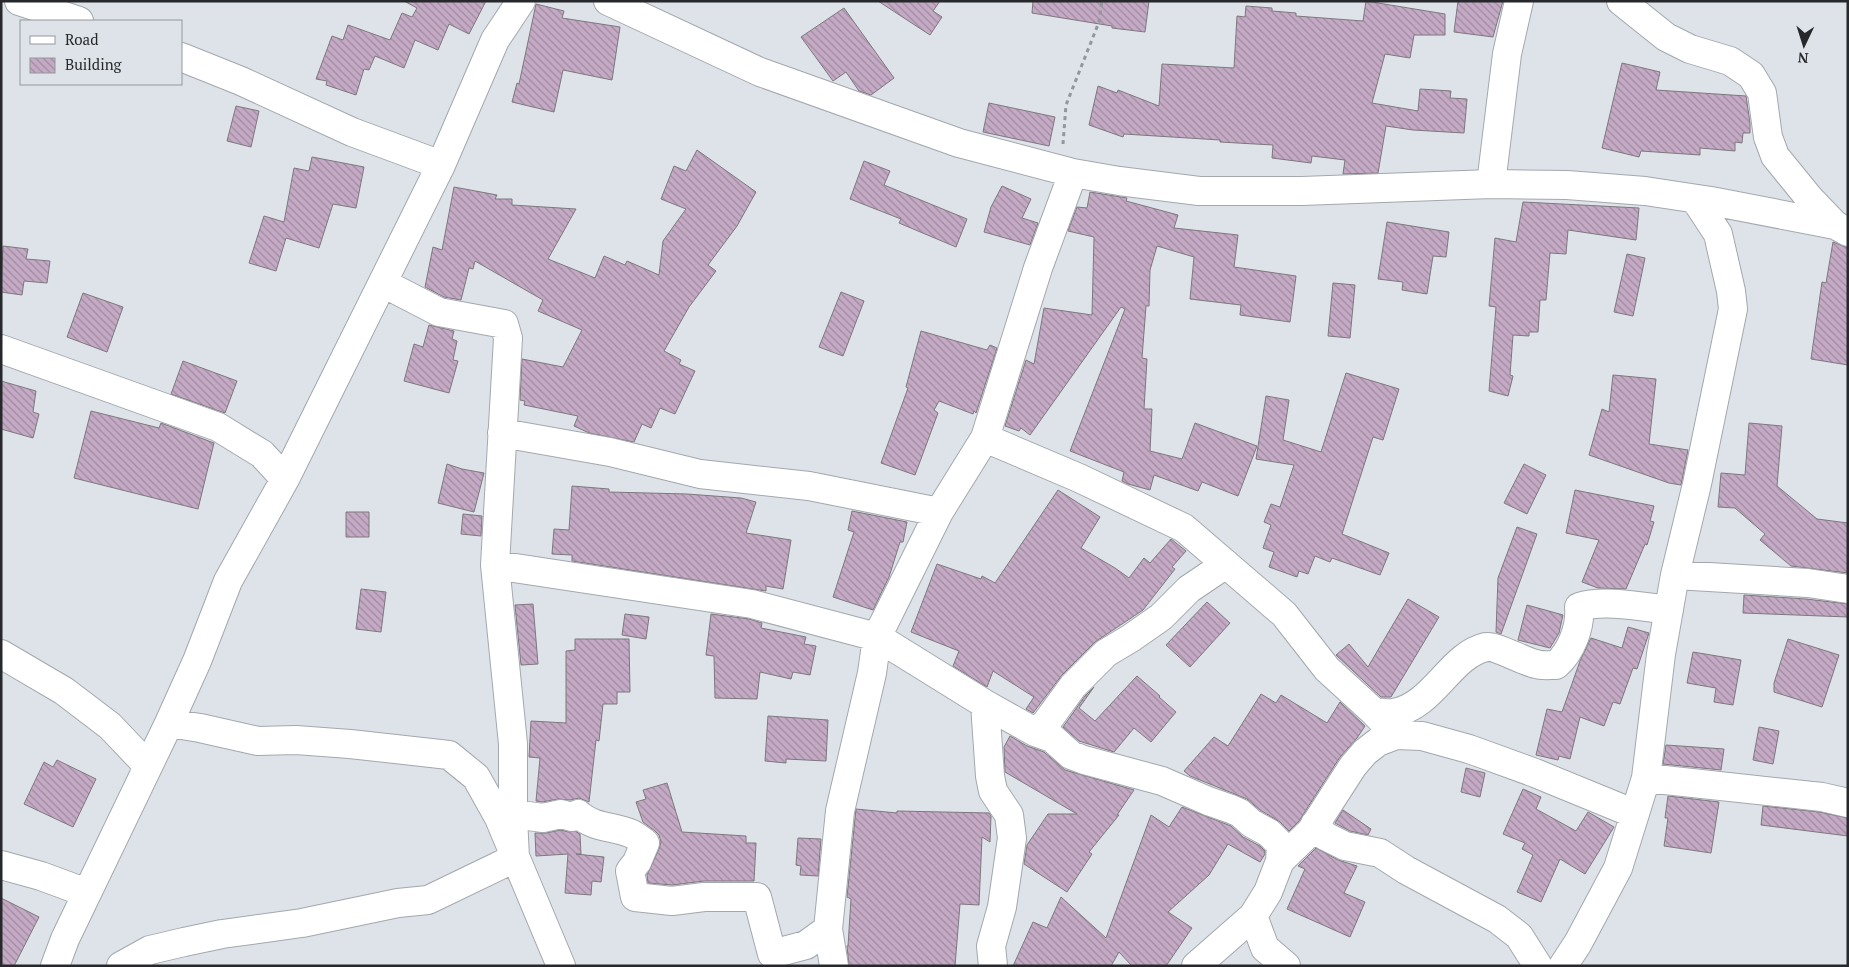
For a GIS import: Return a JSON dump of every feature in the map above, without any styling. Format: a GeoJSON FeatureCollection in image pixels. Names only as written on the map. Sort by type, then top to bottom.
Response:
{"type":"FeatureCollection","features":[{"type":"Feature","properties":{"kind":"street"},"geometry":{"type":"LineString","coordinates":[[19,1],[69,12]]}},
{"type":"Feature","properties":{"kind":"street"},"geometry":{"type":"LineString","coordinates":[[55,966],[65,939],[197,661],[228,581],[285,479],[441,165],[495,40],[520,1]]}},
{"type":"Feature","properties":{"kind":"street"},"geometry":{"type":"LineString","coordinates":[[608,1],[760,72],[959,143],[1073,173],[1199,191],[1302,191],[1491,184],[1567,185],[1645,191],[1841,229]]}},
{"type":"Feature","properties":{"kind":"street"},"geometry":{"type":"LineString","coordinates":[[1491,184],[1507,54],[1519,1]]}},
{"type":"Feature","properties":{"kind":"street"},"geometry":{"type":"LineString","coordinates":[[1621,1],[1666,37],[1690,49],[1730,61],[1751,74],[1762,93],[1768,136],[1775,156],[1810,199],[1841,229]]}},
{"type":"Feature","properties":{"kind":"street"},"geometry":{"type":"LineString","coordinates":[[182,57],[241,81],[352,132],[441,165]]}},
{"type":"Feature","properties":{"kind":"street"},"geometry":{"type":"LineString","coordinates":[[834,966],[828,929],[840,811],[872,673],[878,637],[939,512],[985,438],[1038,268],[1073,173]]}},
{"type":"Feature","properties":{"kind":"street"},"geometry":{"type":"LineString","coordinates":[[1563,966],[1578,943],[1618,868],[1646,778],[1661,654],[1675,575],[1697,484],[1733,309],[1730,283],[1718,234],[1694,199]]}},
{"type":"Feature","properties":{"kind":"street"},"geometry":{"type":"LineString","coordinates":[[383,283],[439,312],[504,324],[508,338],[495,565],[513,744],[515,858]]}},
{"type":"Feature","properties":{"kind":"street"},"geometry":{"type":"LineString","coordinates":[[1,349],[218,427],[262,454],[285,479]]}},
{"type":"Feature","properties":{"kind":"street"},"geometry":{"type":"LineString","coordinates":[[502,433],[610,452],[700,474],[808,486],[939,512]]}},
{"type":"Feature","properties":{"kind":"street"},"geometry":{"type":"LineString","coordinates":[[985,438],[1079,478],[1184,528],[1284,614],[1328,669],[1396,735]]}},
{"type":"Feature","properties":{"kind":"street"},"geometry":{"type":"LineString","coordinates":[[1035,732],[1046,723],[1072,686],[1106,653],[1161,617],[1189,589],[1226,564]]}},
{"type":"Feature","properties":{"kind":"street"},"geometry":{"type":"LineString","coordinates":[[495,565],[752,604],[878,637],[984,704],[1035,732],[1052,738],[1071,755],[1162,781],[1236,811],[1251,823],[1269,832],[1281,845],[1280,861],[1268,892],[1253,916],[1196,966]]}},
{"type":"Feature","properties":{"kind":"street"},"geometry":{"type":"LineString","coordinates":[[1675,575],[1808,583],[1848,589]]}},
{"type":"Feature","properties":{"kind":"street"},"geometry":{"type":"LineString","coordinates":[[1374,712],[1392,714],[1405,710],[1418,702],[1440,683],[1464,657],[1474,651],[1488,647],[1537,664],[1556,665],[1568,651],[1580,617],[1579,608],[1588,604],[1669,610]]}},
{"type":"Feature","properties":{"kind":"street"},"geometry":{"type":"LineString","coordinates":[[1,654],[72,697],[110,726],[148,766]]}},
{"type":"Feature","properties":{"kind":"street"},"geometry":{"type":"LineString","coordinates":[[984,704],[993,791],[1009,815],[1012,838],[1002,907],[991,946],[993,966]]}},
{"type":"Feature","properties":{"kind":"street"},"geometry":{"type":"LineString","coordinates":[[169,723],[258,741],[296,740],[449,755],[476,777],[499,818],[562,966]]}},
{"type":"Feature","properties":{"kind":"street"},"geometry":{"type":"LineString","coordinates":[[1280,861],[1311,831],[1353,766],[1378,742],[1396,735],[1422,736],[1468,750],[1535,773],[1635,814]]}},
{"type":"Feature","properties":{"kind":"street"},"geometry":{"type":"LineString","coordinates":[[1646,778],[1822,797],[1848,803]]}},
{"type":"Feature","properties":{"kind":"street"},"geometry":{"type":"LineString","coordinates":[[513,817],[543,818],[561,814],[572,816],[578,814],[583,819],[608,828],[631,833],[645,842],[637,862],[630,871],[635,897],[672,901],[704,897],[757,897],[772,954],[806,945],[828,929]]}},
{"type":"Feature","properties":{"kind":"street"},"geometry":{"type":"LineString","coordinates":[[1315,824],[1325,836],[1345,846],[1380,853],[1406,870],[1497,919],[1519,936],[1538,966]]}},
{"type":"Feature","properties":{"kind":"street"},"geometry":{"type":"LineString","coordinates":[[121,966],[150,950],[184,942],[428,900],[515,858]]}},
{"type":"Feature","properties":{"kind":"street"},"geometry":{"type":"LineString","coordinates":[[1,865],[41,876],[87,893]]}},
{"type":"Feature","properties":{"kind":"street"},"geometry":{"type":"LineString","coordinates":[[1253,916],[1265,948],[1286,966]]}},
{"type":"Feature","properties":{"kind":"path"},"geometry":{"type":"LineString","coordinates":[[1073,173],[1062,142],[1066,104],[1098,22],[1102,1]]}},
{"type":"Feature","properties":{"kind":"building"},"geometry":{"type":"Polygon","coordinates":[[[404,1],[486,1],[469,34],[449,24],[438,50],[415,40],[404,68],[375,56],[369,70],[364,69],[356,95],[326,85],[327,81],[316,79],[332,36],[343,40],[348,25],[390,40],[402,13],[412,17],[417,8],[404,1]]]}},
{"type":"Feature","properties":{"kind":"building"},"geometry":{"type":"Polygon","coordinates":[[[878,1],[940,1],[933,11],[942,17],[930,35],[878,1]]]}},
{"type":"Feature","properties":{"kind":"building"},"geometry":{"type":"Polygon","coordinates":[[[1033,1],[1149,1],[1145,32],[1112,28],[1112,26],[1032,13],[1033,1]]]}},
{"type":"Feature","properties":{"kind":"building"},"geometry":{"type":"Polygon","coordinates":[[[1366,1],[1445,14],[1445,35],[1414,35],[1410,58],[1385,54],[1372,103],[1418,111],[1420,89],[1451,91],[1450,98],[1467,99],[1464,133],[1413,130],[1386,126],[1378,173],[1343,174],[1345,160],[1312,156],[1311,163],[1272,158],[1273,145],[1124,134],[1123,137],[1089,125],[1098,86],[1117,93],[1118,90],[1159,106],[1162,64],[1234,68],[1237,16],[1245,17],[1246,6],[1272,8],[1272,11],[1296,13],[1296,16],[1363,21],[1366,1]]]}},
{"type":"Feature","properties":{"kind":"building"},"geometry":{"type":"Polygon","coordinates":[[[1458,1],[1503,1],[1493,37],[1454,32],[1458,1]]]}},
{"type":"Feature","properties":{"kind":"building"},"geometry":{"type":"Polygon","coordinates":[[[536,4],[564,11],[562,18],[620,27],[612,80],[563,70],[554,112],[512,102],[517,83],[519,84],[536,4]]]}},
{"type":"Feature","properties":{"kind":"building"},"geometry":{"type":"Polygon","coordinates":[[[844,8],[894,78],[871,95],[859,91],[846,72],[833,81],[801,37],[844,8]]]}},
{"type":"Feature","properties":{"kind":"building"},"geometry":{"type":"Polygon","coordinates":[[[1622,63],[1660,72],[1656,90],[1746,96],[1750,133],[1743,133],[1742,143],[1735,142],[1735,151],[1700,148],[1700,155],[1641,151],[1639,157],[1602,148],[1622,63]]]}},
{"type":"Feature","properties":{"kind":"building"},"geometry":{"type":"Polygon","coordinates":[[[989,103],[1055,117],[1049,146],[983,132],[989,103]]]}},
{"type":"Feature","properties":{"kind":"building"},"geometry":{"type":"Polygon","coordinates":[[[236,106],[259,111],[251,147],[227,141],[236,106]]]}},
{"type":"Feature","properties":{"kind":"building"},"geometry":{"type":"Polygon","coordinates":[[[697,150],[756,192],[737,226],[708,265],[716,271],[689,307],[664,351],[681,360],[679,364],[695,371],[675,414],[660,408],[651,428],[642,424],[634,442],[589,433],[574,426],[578,416],[524,405],[525,401],[520,400],[522,359],[563,367],[582,330],[538,311],[543,300],[475,261],[473,269],[469,268],[461,300],[444,297],[425,287],[433,247],[442,250],[454,187],[497,195],[495,199],[512,199],[512,205],[576,209],[548,259],[595,278],[604,256],[625,265],[627,261],[659,275],[663,241],[686,209],[661,199],[674,166],[686,171],[697,150]]]}},
{"type":"Feature","properties":{"kind":"building"},"geometry":{"type":"Polygon","coordinates":[[[312,157],[364,167],[356,208],[333,204],[319,248],[286,238],[276,271],[249,263],[264,216],[284,222],[294,168],[309,171],[312,157]]]}},
{"type":"Feature","properties":{"kind":"building"},"geometry":{"type":"Polygon","coordinates":[[[864,161],[890,171],[884,185],[967,219],[956,247],[899,223],[901,219],[850,199],[864,161]]]}},
{"type":"Feature","properties":{"kind":"building"},"geometry":{"type":"Polygon","coordinates":[[[1002,186],[1031,199],[1022,218],[1038,223],[1030,245],[984,232],[991,207],[1002,186]]]}},
{"type":"Feature","properties":{"kind":"building"},"geometry":{"type":"Polygon","coordinates":[[[1090,192],[1127,198],[1126,201],[1178,215],[1174,228],[1238,235],[1234,267],[1296,276],[1290,322],[1240,315],[1241,305],[1190,299],[1194,257],[1157,246],[1150,270],[1149,306],[1146,306],[1142,358],[1147,359],[1144,409],[1152,409],[1150,451],[1182,459],[1195,423],[1257,446],[1238,496],[1202,482],[1198,491],[1154,475],[1150,490],[1122,481],[1124,472],[1070,451],[1125,309],[1121,307],[1030,435],[1021,428],[1019,431],[1005,426],[1026,360],[1034,364],[1044,308],[1092,315],[1094,237],[1068,231],[1077,207],[1087,208],[1090,192]]]}},
{"type":"Feature","properties":{"kind":"building"},"geometry":{"type":"Polygon","coordinates":[[[1523,202],[1639,208],[1636,240],[1568,230],[1566,254],[1550,253],[1546,300],[1540,300],[1538,332],[1529,332],[1529,336],[1513,335],[1510,375],[1513,376],[1508,396],[1489,391],[1496,307],[1489,306],[1495,238],[1516,242],[1523,202]]]}},
{"type":"Feature","properties":{"kind":"building"},"geometry":{"type":"Polygon","coordinates":[[[1387,222],[1449,232],[1446,257],[1433,256],[1427,294],[1402,290],[1403,282],[1378,279],[1387,222]]]}},
{"type":"Feature","properties":{"kind":"building"},"geometry":{"type":"Polygon","coordinates":[[[1833,242],[1848,248],[1848,365],[1811,359],[1822,282],[1826,283],[1833,242]]]}},
{"type":"Feature","properties":{"kind":"building"},"geometry":{"type":"Polygon","coordinates":[[[3,246],[28,249],[26,259],[50,261],[47,283],[24,281],[22,295],[1,292],[3,246]]]}},
{"type":"Feature","properties":{"kind":"building"},"geometry":{"type":"Polygon","coordinates":[[[1627,254],[1645,258],[1633,316],[1614,312],[1627,254]]]}},
{"type":"Feature","properties":{"kind":"building"},"geometry":{"type":"Polygon","coordinates":[[[1333,283],[1355,285],[1350,338],[1328,336],[1333,283]]]}},
{"type":"Feature","properties":{"kind":"building"},"geometry":{"type":"Polygon","coordinates":[[[841,292],[864,301],[843,356],[819,347],[841,292]]]}},
{"type":"Feature","properties":{"kind":"building"},"geometry":{"type":"Polygon","coordinates":[[[83,293],[123,307],[107,352],[67,337],[83,293]]]}},
{"type":"Feature","properties":{"kind":"building"},"geometry":{"type":"Polygon","coordinates":[[[429,325],[454,331],[452,339],[457,341],[453,360],[458,361],[449,393],[404,381],[414,344],[423,347],[429,325]]]}},
{"type":"Feature","properties":{"kind":"building"},"geometry":{"type":"Polygon","coordinates":[[[921,331],[987,350],[990,345],[997,348],[976,413],[974,411],[973,414],[939,401],[934,410],[938,413],[915,475],[881,463],[908,388],[906,387],[921,331]]]}},
{"type":"Feature","properties":{"kind":"building"},"geometry":{"type":"Polygon","coordinates":[[[183,361],[237,381],[225,413],[171,394],[183,361]]]}},
{"type":"Feature","properties":{"kind":"building"},"geometry":{"type":"Polygon","coordinates":[[[1346,373],[1399,389],[1383,440],[1373,437],[1342,534],[1389,553],[1380,575],[1332,558],[1330,562],[1315,556],[1308,574],[1299,571],[1297,577],[1269,567],[1274,552],[1263,548],[1271,525],[1264,522],[1271,504],[1280,507],[1294,465],[1256,459],[1266,396],[1289,400],[1283,440],[1321,452],[1346,373]]]}},
{"type":"Feature","properties":{"kind":"building"},"geometry":{"type":"Polygon","coordinates":[[[1613,375],[1656,379],[1649,444],[1688,450],[1681,485],[1669,483],[1589,455],[1602,409],[1609,412],[1613,375]]]}},
{"type":"Feature","properties":{"kind":"building"},"geometry":{"type":"Polygon","coordinates":[[[1,381],[36,391],[33,412],[39,414],[33,438],[1,429],[1,381]]]}},
{"type":"Feature","properties":{"kind":"building"},"geometry":{"type":"Polygon","coordinates":[[[91,411],[159,428],[161,423],[214,443],[198,509],[74,478],[91,411]]]}},
{"type":"Feature","properties":{"kind":"building"},"geometry":{"type":"Polygon","coordinates":[[[1749,423],[1782,426],[1777,486],[1817,519],[1848,523],[1848,573],[1791,566],[1760,540],[1765,534],[1735,508],[1718,507],[1721,473],[1745,475],[1749,423]]]}},
{"type":"Feature","properties":{"kind":"building"},"geometry":{"type":"Polygon","coordinates":[[[447,464],[484,473],[474,512],[438,503],[447,464]]]}},
{"type":"Feature","properties":{"kind":"building"},"geometry":{"type":"Polygon","coordinates":[[[1524,464],[1546,475],[1527,514],[1504,503],[1524,464]]]}},
{"type":"Feature","properties":{"kind":"building"},"geometry":{"type":"Polygon","coordinates":[[[572,486],[609,489],[609,492],[687,494],[741,498],[756,502],[746,533],[791,540],[783,589],[766,586],[766,591],[572,561],[572,555],[552,554],[554,529],[569,530],[572,486]]]}},
{"type":"Feature","properties":{"kind":"building"},"geometry":{"type":"Polygon","coordinates":[[[1058,490],[1100,517],[1081,548],[1129,578],[1144,558],[1150,563],[1171,539],[1186,551],[1172,567],[1175,569],[1143,610],[1095,642],[1062,675],[1033,713],[1026,709],[1034,697],[993,671],[987,687],[953,666],[959,651],[911,632],[937,564],[981,579],[982,576],[995,583],[1058,490]]]}},
{"type":"Feature","properties":{"kind":"building"},"geometry":{"type":"Polygon","coordinates":[[[1575,490],[1654,506],[1650,521],[1654,522],[1647,545],[1645,544],[1626,589],[1598,588],[1582,582],[1599,540],[1566,533],[1575,490]]]}},
{"type":"Feature","properties":{"kind":"building"},"geometry":{"type":"Polygon","coordinates":[[[852,511],[907,522],[903,542],[900,542],[889,577],[873,610],[833,597],[854,532],[848,530],[852,511]]]}},
{"type":"Feature","properties":{"kind":"building"},"geometry":{"type":"Polygon","coordinates":[[[346,512],[369,512],[369,537],[346,537],[346,512]]]}},
{"type":"Feature","properties":{"kind":"building"},"geometry":{"type":"Polygon","coordinates":[[[463,514],[482,516],[481,536],[461,534],[463,514]]]}},
{"type":"Feature","properties":{"kind":"building"},"geometry":{"type":"Polygon","coordinates":[[[1517,527],[1537,534],[1501,634],[1496,632],[1498,578],[1517,527]]]}},
{"type":"Feature","properties":{"kind":"building"},"geometry":{"type":"Polygon","coordinates":[[[361,589],[386,592],[381,632],[356,629],[361,589]]]}},
{"type":"Feature","properties":{"kind":"building"},"geometry":{"type":"Polygon","coordinates":[[[1744,595],[1848,604],[1848,617],[1743,613],[1744,595]]]}},
{"type":"Feature","properties":{"kind":"building"},"geometry":{"type":"Polygon","coordinates":[[[1408,599],[1439,617],[1391,697],[1381,697],[1336,655],[1349,644],[1368,667],[1408,599]]]}},
{"type":"Feature","properties":{"kind":"building"},"geometry":{"type":"Polygon","coordinates":[[[1207,602],[1230,623],[1190,667],[1166,645],[1207,602]]]}},
{"type":"Feature","properties":{"kind":"building"},"geometry":{"type":"Polygon","coordinates":[[[533,604],[538,664],[521,665],[515,605],[533,604]]]}},
{"type":"Feature","properties":{"kind":"building"},"geometry":{"type":"Polygon","coordinates":[[[1527,605],[1563,615],[1559,633],[1550,648],[1518,640],[1527,605]]]}},
{"type":"Feature","properties":{"kind":"building"},"geometry":{"type":"Polygon","coordinates":[[[625,614],[649,617],[646,639],[622,635],[625,614]]]}},
{"type":"Feature","properties":{"kind":"building"},"geometry":{"type":"Polygon","coordinates":[[[711,614],[749,619],[762,623],[761,628],[806,637],[804,644],[816,646],[810,675],[793,672],[791,679],[760,672],[757,699],[715,698],[714,656],[706,655],[711,614]]]}},
{"type":"Feature","properties":{"kind":"building"},"geometry":{"type":"Polygon","coordinates":[[[1628,627],[1649,633],[1637,669],[1633,668],[1620,704],[1613,702],[1604,726],[1580,717],[1570,759],[1559,756],[1558,760],[1536,755],[1547,709],[1562,712],[1580,661],[1591,638],[1622,648],[1628,627]]]}},
{"type":"Feature","properties":{"kind":"building"},"geometry":{"type":"Polygon","coordinates":[[[575,639],[629,639],[630,692],[617,692],[617,704],[603,704],[599,741],[596,740],[589,802],[579,798],[536,801],[540,758],[529,757],[531,721],[566,723],[566,651],[575,650],[575,639]]]}},
{"type":"Feature","properties":{"kind":"building"},"geometry":{"type":"Polygon","coordinates":[[[1788,639],[1839,655],[1822,707],[1774,692],[1774,683],[1788,639]]]}},
{"type":"Feature","properties":{"kind":"building"},"geometry":{"type":"Polygon","coordinates":[[[1693,652],[1741,660],[1733,705],[1714,702],[1716,688],[1687,683],[1693,652]]]}},
{"type":"Feature","properties":{"kind":"building"},"geometry":{"type":"Polygon","coordinates":[[[1137,676],[1176,712],[1151,742],[1134,728],[1114,752],[1079,741],[1063,727],[1085,696],[1094,687],[1079,708],[1095,721],[1137,676]]]}},
{"type":"Feature","properties":{"kind":"building"},"geometry":{"type":"Polygon","coordinates":[[[1261,694],[1276,703],[1281,695],[1327,723],[1340,702],[1365,726],[1340,757],[1299,821],[1289,831],[1280,822],[1260,810],[1247,799],[1190,776],[1184,771],[1214,737],[1228,746],[1261,694]]]}},
{"type":"Feature","properties":{"kind":"building"},"geometry":{"type":"Polygon","coordinates":[[[768,716],[828,720],[826,761],[786,759],[786,763],[765,761],[768,716]]]}},
{"type":"Feature","properties":{"kind":"building"},"geometry":{"type":"Polygon","coordinates":[[[1759,727],[1779,731],[1773,764],[1753,760],[1759,727]]]}},
{"type":"Feature","properties":{"kind":"building"},"geometry":{"type":"Polygon","coordinates":[[[1010,736],[1027,746],[1044,752],[1065,770],[1134,790],[1117,815],[1119,815],[1089,852],[1092,854],[1067,892],[1024,864],[1027,845],[1048,814],[1077,814],[1005,772],[1004,747],[1010,736]]]}},
{"type":"Feature","properties":{"kind":"building"},"geometry":{"type":"Polygon","coordinates":[[[1666,745],[1724,749],[1721,770],[1663,764],[1666,745]]]}},
{"type":"Feature","properties":{"kind":"building"},"geometry":{"type":"Polygon","coordinates":[[[57,760],[96,779],[73,827],[24,804],[44,762],[53,767],[57,760]]]}},
{"type":"Feature","properties":{"kind":"building"},"geometry":{"type":"Polygon","coordinates":[[[1466,768],[1485,773],[1480,797],[1461,792],[1466,768]]]}},
{"type":"Feature","properties":{"kind":"building"},"geometry":{"type":"Polygon","coordinates":[[[667,783],[682,832],[746,836],[746,843],[756,843],[754,881],[704,881],[672,885],[648,883],[647,875],[661,842],[659,835],[643,822],[636,802],[646,799],[643,790],[667,783]]]}},
{"type":"Feature","properties":{"kind":"building"},"geometry":{"type":"Polygon","coordinates":[[[1523,789],[1541,797],[1536,809],[1576,831],[1588,812],[1614,827],[1585,874],[1560,859],[1541,902],[1517,892],[1533,855],[1522,849],[1525,843],[1503,834],[1523,789]]]}},
{"type":"Feature","properties":{"kind":"building"},"geometry":{"type":"Polygon","coordinates":[[[1668,796],[1719,802],[1711,853],[1664,846],[1668,818],[1665,818],[1668,796]]]}},
{"type":"Feature","properties":{"kind":"building"},"geometry":{"type":"Polygon","coordinates":[[[1763,806],[1819,812],[1848,818],[1848,836],[1761,825],[1763,806]]]}},
{"type":"Feature","properties":{"kind":"building"},"geometry":{"type":"Polygon","coordinates":[[[1182,807],[1231,826],[1243,837],[1260,846],[1265,851],[1265,854],[1260,862],[1228,844],[1209,875],[1168,912],[1192,928],[1166,966],[1132,966],[1119,952],[1111,966],[1013,966],[1033,922],[1047,928],[1061,897],[1106,938],[1151,815],[1169,827],[1182,807]]]}},
{"type":"Feature","properties":{"kind":"building"},"geometry":{"type":"Polygon","coordinates":[[[856,809],[897,813],[897,811],[989,813],[991,816],[990,842],[982,837],[979,905],[960,904],[955,966],[849,966],[847,946],[851,899],[847,897],[856,809]]]}},
{"type":"Feature","properties":{"kind":"building"},"geometry":{"type":"Polygon","coordinates":[[[1343,810],[1371,829],[1368,835],[1350,831],[1335,823],[1343,810]]]}},
{"type":"Feature","properties":{"kind":"building"},"geometry":{"type":"Polygon","coordinates":[[[561,830],[575,831],[580,834],[581,854],[576,854],[604,857],[601,882],[592,881],[591,895],[565,893],[568,854],[536,856],[535,833],[561,830]]]}},
{"type":"Feature","properties":{"kind":"building"},"geometry":{"type":"Polygon","coordinates":[[[798,838],[821,839],[818,876],[800,875],[801,866],[796,865],[798,838]]]}},
{"type":"Feature","properties":{"kind":"building"},"geometry":{"type":"Polygon","coordinates":[[[1316,848],[1338,860],[1357,866],[1344,893],[1365,902],[1350,937],[1287,909],[1305,869],[1298,866],[1316,848]]]}},
{"type":"Feature","properties":{"kind":"building"},"geometry":{"type":"Polygon","coordinates":[[[1,898],[39,917],[14,966],[1,966],[1,898]]]}}]}
